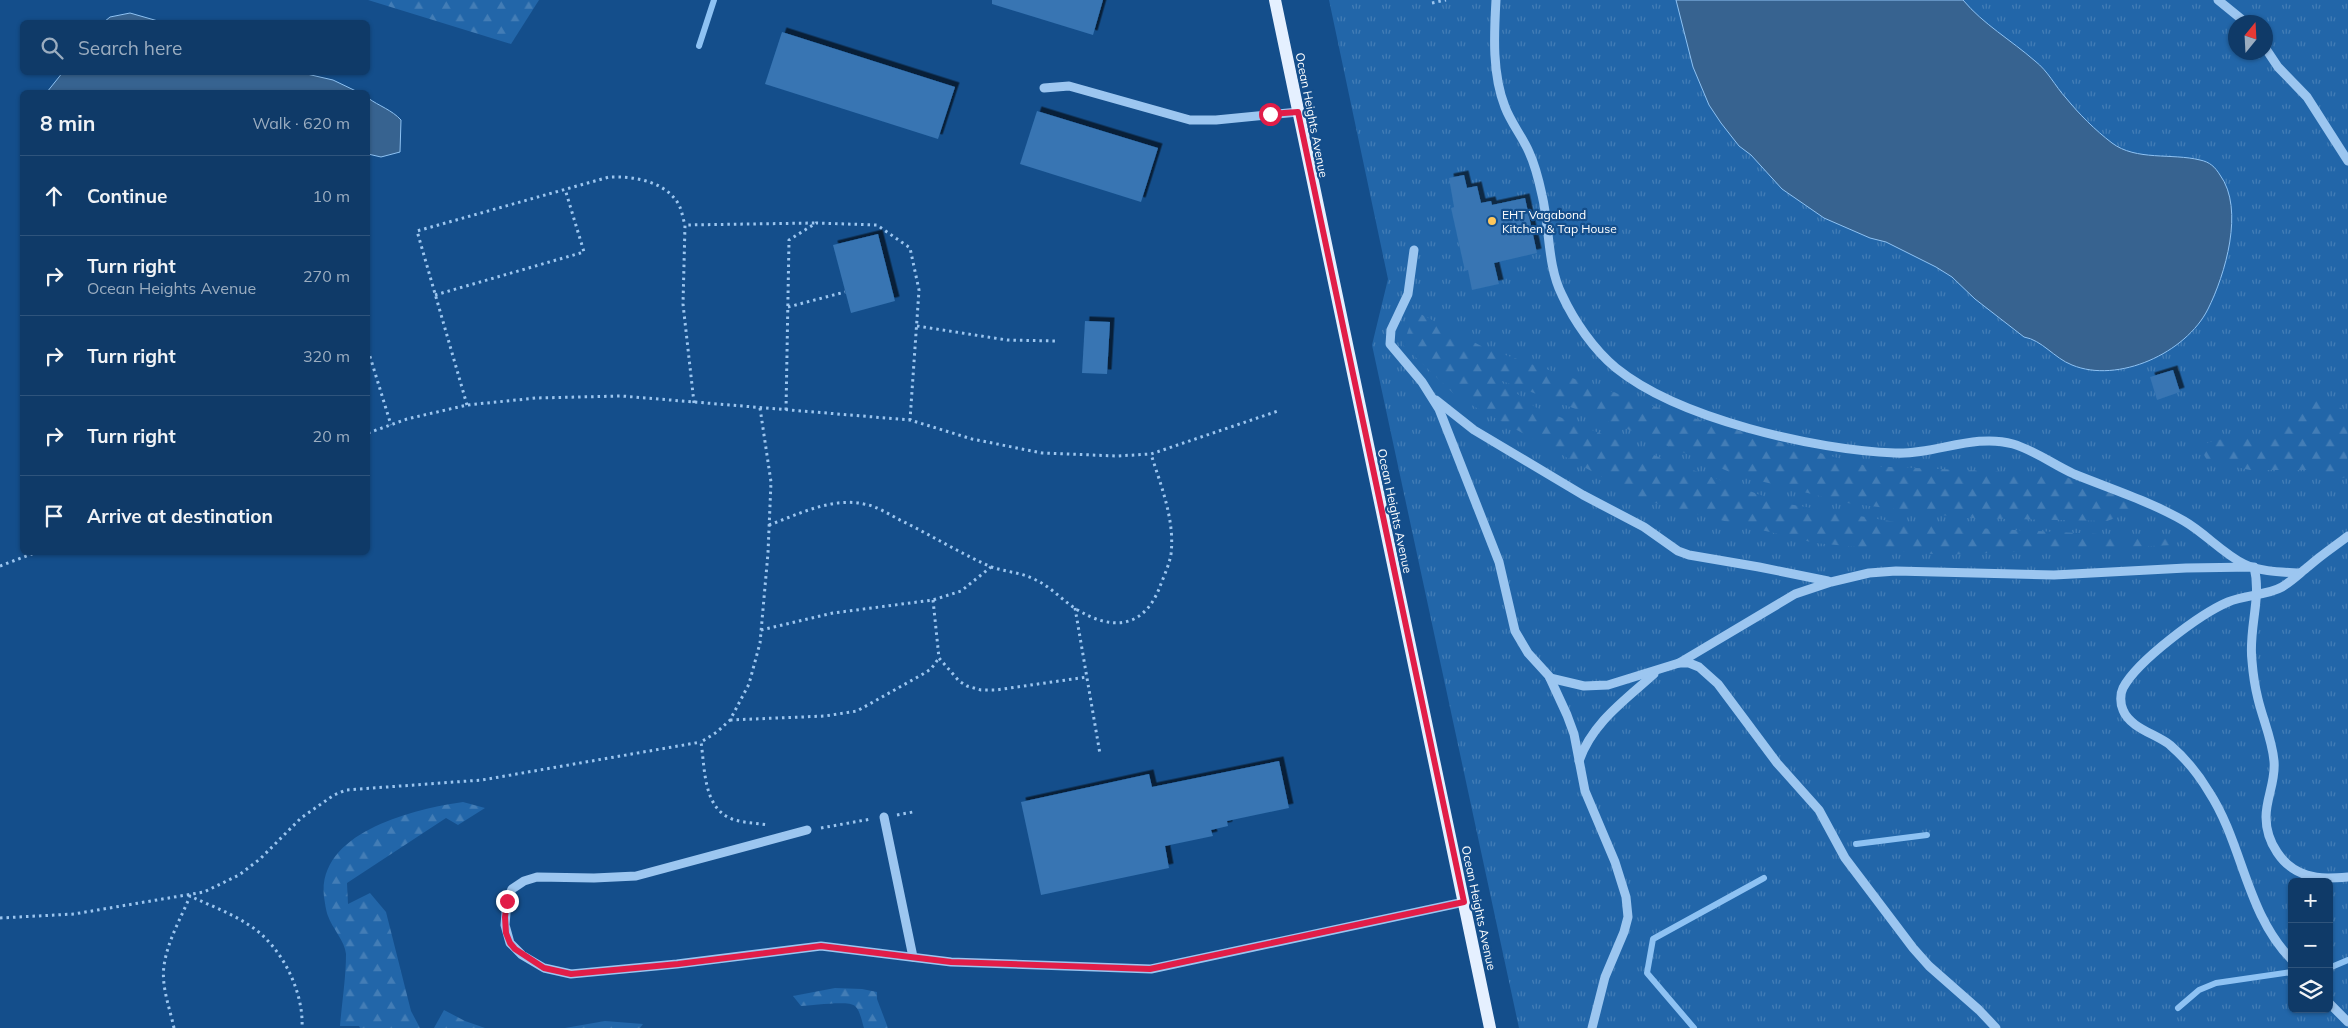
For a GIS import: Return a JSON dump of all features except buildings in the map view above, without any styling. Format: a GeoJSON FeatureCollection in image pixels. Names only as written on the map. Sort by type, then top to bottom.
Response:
{"type":"FeatureCollection","features":[{"type":"Feature","properties":{"kind":"main road","name":"Ocean Heights Avenue"},"geometry":{"type":"LineString","coordinates":[[1275,0],[1490,1028]]}},
{"type":"Feature","properties":{"kind":"lane"},"geometry":{"type":"LineString","coordinates":[[1496,0],[1496,66],[1499,88],[1505,108],[1529,152],[1539,186],[1550,237],[1552,266],[1558,288],[1586,334],[1616,368],[1658,393],[1708,414],[1768,434],[1822,445],[1899,454],[1928,451],[1982,440],[2013,444],[2074,474],[2158,506],[2189,524],[2241,562],[2254,567]]}},
{"type":"Feature","properties":{"kind":"lane"},"geometry":{"type":"LineString","coordinates":[[2218,0],[2237,15]]}},
{"type":"Feature","properties":{"kind":"lane"},"geometry":{"type":"LineString","coordinates":[[2273,60],[2306,97],[2348,161]]}},
{"type":"Feature","properties":{"kind":"lane"},"geometry":{"type":"LineString","coordinates":[[1044,88],[1069,86],[1190,120],[1216,120],[1298,112]]}},
{"type":"Feature","properties":{"kind":"lane"},"geometry":{"type":"LineString","coordinates":[[1414,250],[1408,294],[1391,330],[1390,344],[1432,396],[1460,420],[1583,495],[1644,527],[1683,554],[1760,566],[1831,582]]}},
{"type":"Feature","properties":{"kind":"lane"},"geometry":{"type":"LineString","coordinates":[[1432,396],[1498,562],[1515,631],[1528,653],[1550,678],[1574,734],[1585,791],[1615,862],[1626,897],[1628,909],[1624,932],[1605,977],[1592,1028]]}},
{"type":"Feature","properties":{"kind":"lane"},"geometry":{"type":"LineString","coordinates":[[2288,955],[2272,934],[2255,902],[2230,828],[2208,790],[2174,749],[2129,719],[2123,710],[2121,702],[2123,688],[2129,679],[2179,633],[2213,609],[2234,600],[2280,588],[2348,536]]}},
{"type":"Feature","properties":{"kind":"lane"},"geometry":{"type":"LineString","coordinates":[[2254,567],[2256,594],[2251,634],[2252,660],[2258,699],[2273,746],[2275,769],[2266,816],[2269,839],[2287,863],[2304,875],[2325,878],[2348,878]]}},
{"type":"Feature","properties":{"kind":"lane"},"geometry":{"type":"LineString","coordinates":[[1550,678],[1576,685],[1603,686],[1619,683],[1679,663],[1795,594],[1831,582],[1883,571],[2054,575],[2186,568],[2254,567],[2300,573]]}},
{"type":"Feature","properties":{"kind":"lane"},"geometry":{"type":"LineString","coordinates":[[1679,663],[1689,663],[1700,668],[1718,684],[1777,763],[1820,810],[1845,858],[1913,948],[1929,966],[1979,1010],[1996,1028]]}},
{"type":"Feature","properties":{"kind":"lane"},"geometry":{"type":"LineString","coordinates":[[1578,761],[1584,745],[1599,724],[1659,669]]}},
{"type":"Feature","properties":{"kind":"lane"},"geometry":{"type":"LineString","coordinates":[[884,817],[913,957]]}},
{"type":"Feature","properties":{"kind":"lane"},"geometry":{"type":"LineString","coordinates":[[807,830],[636,876],[537,878],[524,881],[512,889],[507,901],[505,925],[510,943],[522,955],[544,968],[571,974],[678,964],[821,946],[951,962],[1150,969],[1464,902]]}},
{"type":"Feature","properties":{"kind":"lane"},"geometry":{"type":"LineString","coordinates":[[2333,1007],[2348,1022]]}},
{"type":"Feature","properties":{"kind":"path"},"geometry":{"type":"LineString","coordinates":[[1432,3],[1446,0]]}},
{"type":"Feature","properties":{"kind":"path"},"geometry":{"type":"LineString","coordinates":[[467,405],[417,232],[608,177],[637,178],[651,182],[679,205],[684,224],[683,304],[694,403]]}},
{"type":"Feature","properties":{"kind":"path"},"geometry":{"type":"LineString","coordinates":[[436,295],[584,252],[565,189]]}},
{"type":"Feature","properties":{"kind":"path"},"geometry":{"type":"LineString","coordinates":[[684,224],[816,223],[877,225],[910,248],[919,290],[910,420]]}},
{"type":"Feature","properties":{"kind":"path"},"geometry":{"type":"LineString","coordinates":[[786,410],[789,240],[816,223]]}},
{"type":"Feature","properties":{"kind":"path"},"geometry":{"type":"LineString","coordinates":[[788,307],[845,292]]}},
{"type":"Feature","properties":{"kind":"path"},"geometry":{"type":"LineString","coordinates":[[917,326],[984,338],[1058,341]]}},
{"type":"Feature","properties":{"kind":"path"},"geometry":{"type":"LineString","coordinates":[[370,357],[391,425]]}},
{"type":"Feature","properties":{"kind":"path"},"geometry":{"type":"LineString","coordinates":[[370,432],[467,405],[536,398],[622,396],[910,420],[972,439],[1042,453],[1117,456],[1151,454],[1278,411]]}},
{"type":"Feature","properties":{"kind":"path"},"geometry":{"type":"LineString","coordinates":[[0,918],[74,914],[190,896],[215,888],[239,875],[260,859],[301,818],[334,795],[346,790],[482,780],[701,742],[717,732],[730,720],[751,677],[756,661],[761,630],[771,482],[760,408]]}},
{"type":"Feature","properties":{"kind":"path"},"geometry":{"type":"LineString","coordinates":[[769,525],[830,504],[843,502],[864,504],[918,528],[991,567],[1021,573],[1038,580],[1074,608],[1104,622],[1123,623],[1146,613],[1152,604],[1171,554],[1170,520],[1151,454]]}},
{"type":"Feature","properties":{"kind":"path"},"geometry":{"type":"LineString","coordinates":[[0,566],[29,555]]}},
{"type":"Feature","properties":{"kind":"path"},"geometry":{"type":"LineString","coordinates":[[761,630],[833,613],[933,600],[961,591],[991,567]]}},
{"type":"Feature","properties":{"kind":"path"},"geometry":{"type":"LineString","coordinates":[[933,600],[939,658],[959,681],[968,686],[981,690],[996,690],[1087,677]]}},
{"type":"Feature","properties":{"kind":"path"},"geometry":{"type":"LineString","coordinates":[[1074,608],[1100,754]]}},
{"type":"Feature","properties":{"kind":"path"},"geometry":{"type":"LineString","coordinates":[[730,720],[825,716],[858,712],[931,669],[939,658]]}},
{"type":"Feature","properties":{"kind":"path"},"geometry":{"type":"LineString","coordinates":[[701,742],[708,791],[722,813],[731,818],[770,825]]}},
{"type":"Feature","properties":{"kind":"path"},"geometry":{"type":"LineString","coordinates":[[807,830],[913,812]]}},
{"type":"Feature","properties":{"kind":"path"},"geometry":{"type":"LineString","coordinates":[[174,1028],[164,983],[164,968],[167,954],[190,896]]}},
{"type":"Feature","properties":{"kind":"path"},"geometry":{"type":"LineString","coordinates":[[190,896],[250,925],[274,947],[287,969],[298,995],[302,1028]]}},
{"type":"Feature","properties":{"kind":"green space"},"geometry":{"type":"Polygon","coordinates":[[[368,0],[539,0],[511,44],[368,0]]]}},
{"type":"Feature","properties":{"kind":"green space"},"geometry":{"type":"Polygon","coordinates":[[[1329,0],[2348,0],[2348,1028],[1519,1028],[1372,345],[1388,279],[1329,0]]]}},
{"type":"Feature","properties":{"kind":"green space"},"geometry":{"type":"Polygon","coordinates":[[[1415,311],[1485,348],[1668,411],[1867,466],[2057,474],[2148,506],[2107,521],[1965,518],[1847,503],[1737,475],[1620,426],[1497,379],[1535,407],[1671,462],[1782,503],[1913,525],[2178,538],[2174,545],[1944,555],[1815,543],[1644,500],[1457,397],[1403,345],[1415,311]]]}},
{"type":"Feature","properties":{"kind":"green space"},"geometry":{"type":"Polygon","coordinates":[[[2313,400],[2332,404],[2348,414],[2347,477],[2328,478],[2311,470],[2250,470],[2208,461],[2205,457],[2203,451],[2205,444],[2215,440],[2270,435],[2313,400]]]}},
{"type":"Feature","properties":{"kind":"green space"},"geometry":{"type":"Polygon","coordinates":[[[463,802],[485,808],[458,825],[446,818],[347,883],[348,904],[370,893],[386,912],[411,1011],[420,1028],[340,1026],[346,954],[343,944],[328,916],[324,897],[326,875],[336,856],[352,840],[372,828],[420,811],[463,802]]]}},
{"type":"Feature","properties":{"kind":"green space"},"geometry":{"type":"Polygon","coordinates":[[[835,988],[862,989],[877,992],[877,999],[888,1028],[864,1028],[858,1010],[851,1004],[838,1003],[801,1006],[793,996],[835,988]]]}},
{"type":"Feature","properties":{"kind":"green space"},"geometry":{"type":"Polygon","coordinates":[[[444,1010],[465,1021],[485,1028],[434,1028],[444,1010]]]}},
{"type":"Feature","properties":{"kind":"green space"},"geometry":{"type":"Polygon","coordinates":[[[605,1021],[643,1024],[640,1028],[565,1028],[605,1021]]]}},
{"type":"Feature","properties":{"kind":"shaded area"},"geometry":{"type":"Polygon","coordinates":[[[1676,0],[1963,0],[1988,24],[2040,65],[2076,110],[2112,143],[2132,152],[2204,161],[2220,175],[2227,189],[2232,223],[2226,261],[2208,309],[2198,325],[2184,339],[2149,361],[2110,370],[2090,370],[2066,362],[2037,342],[2024,337],[1975,299],[1952,277],[1936,267],[1886,242],[1870,238],[1824,218],[1782,189],[1751,155],[1739,146],[1709,105],[1693,67],[1676,0]]]}},
{"type":"Feature","properties":{"kind":"shaded area"},"geometry":{"type":"Polygon","coordinates":[[[130,13],[154,20],[106,20],[110,17],[130,13]]]}},
{"type":"Feature","properties":{"kind":"shaded area"},"geometry":{"type":"Polygon","coordinates":[[[61,75],[311,75],[333,80],[354,90],[49,90],[61,75]]]}},
{"type":"Feature","properties":{"kind":"shaded area"},"geometry":{"type":"Polygon","coordinates":[[[370,99],[394,113],[401,120],[400,152],[381,157],[370,154],[370,99]]]}},
{"type":"Feature","properties":{"kind":"waterway"},"geometry":{"type":"LineString","coordinates":[[699,46],[714,0]]}},
{"type":"Feature","properties":{"kind":"waterway"},"geometry":{"type":"LineString","coordinates":[[1856,844],[1927,835]]}},
{"type":"Feature","properties":{"kind":"waterway"},"geometry":{"type":"LineString","coordinates":[[1694,1028],[1647,973],[1653,939],[1764,878]]}},
{"type":"Feature","properties":{"kind":"waterway"},"geometry":{"type":"LineString","coordinates":[[2333,966],[2348,960]]}},
{"type":"Feature","properties":{"kind":"waterway"},"geometry":{"type":"LineString","coordinates":[[2178,1008],[2199,990],[2216,983],[2288,973]]}},
{"type":"Feature","properties":{"kind":"place","name":"EHT Vagabond Kitchen & Tap House"},"geometry":{"type":"Point","coordinates":[1492,221]}},
{"type":"Feature","properties":{"kind":"route"},"geometry":{"type":"LineString","coordinates":[[507,901],[505,911],[506,933],[515,949],[544,968],[571,974],[678,964],[821,946],[951,962],[1150,969],[1464,902],[1298,112],[1270,114]]}}]}
